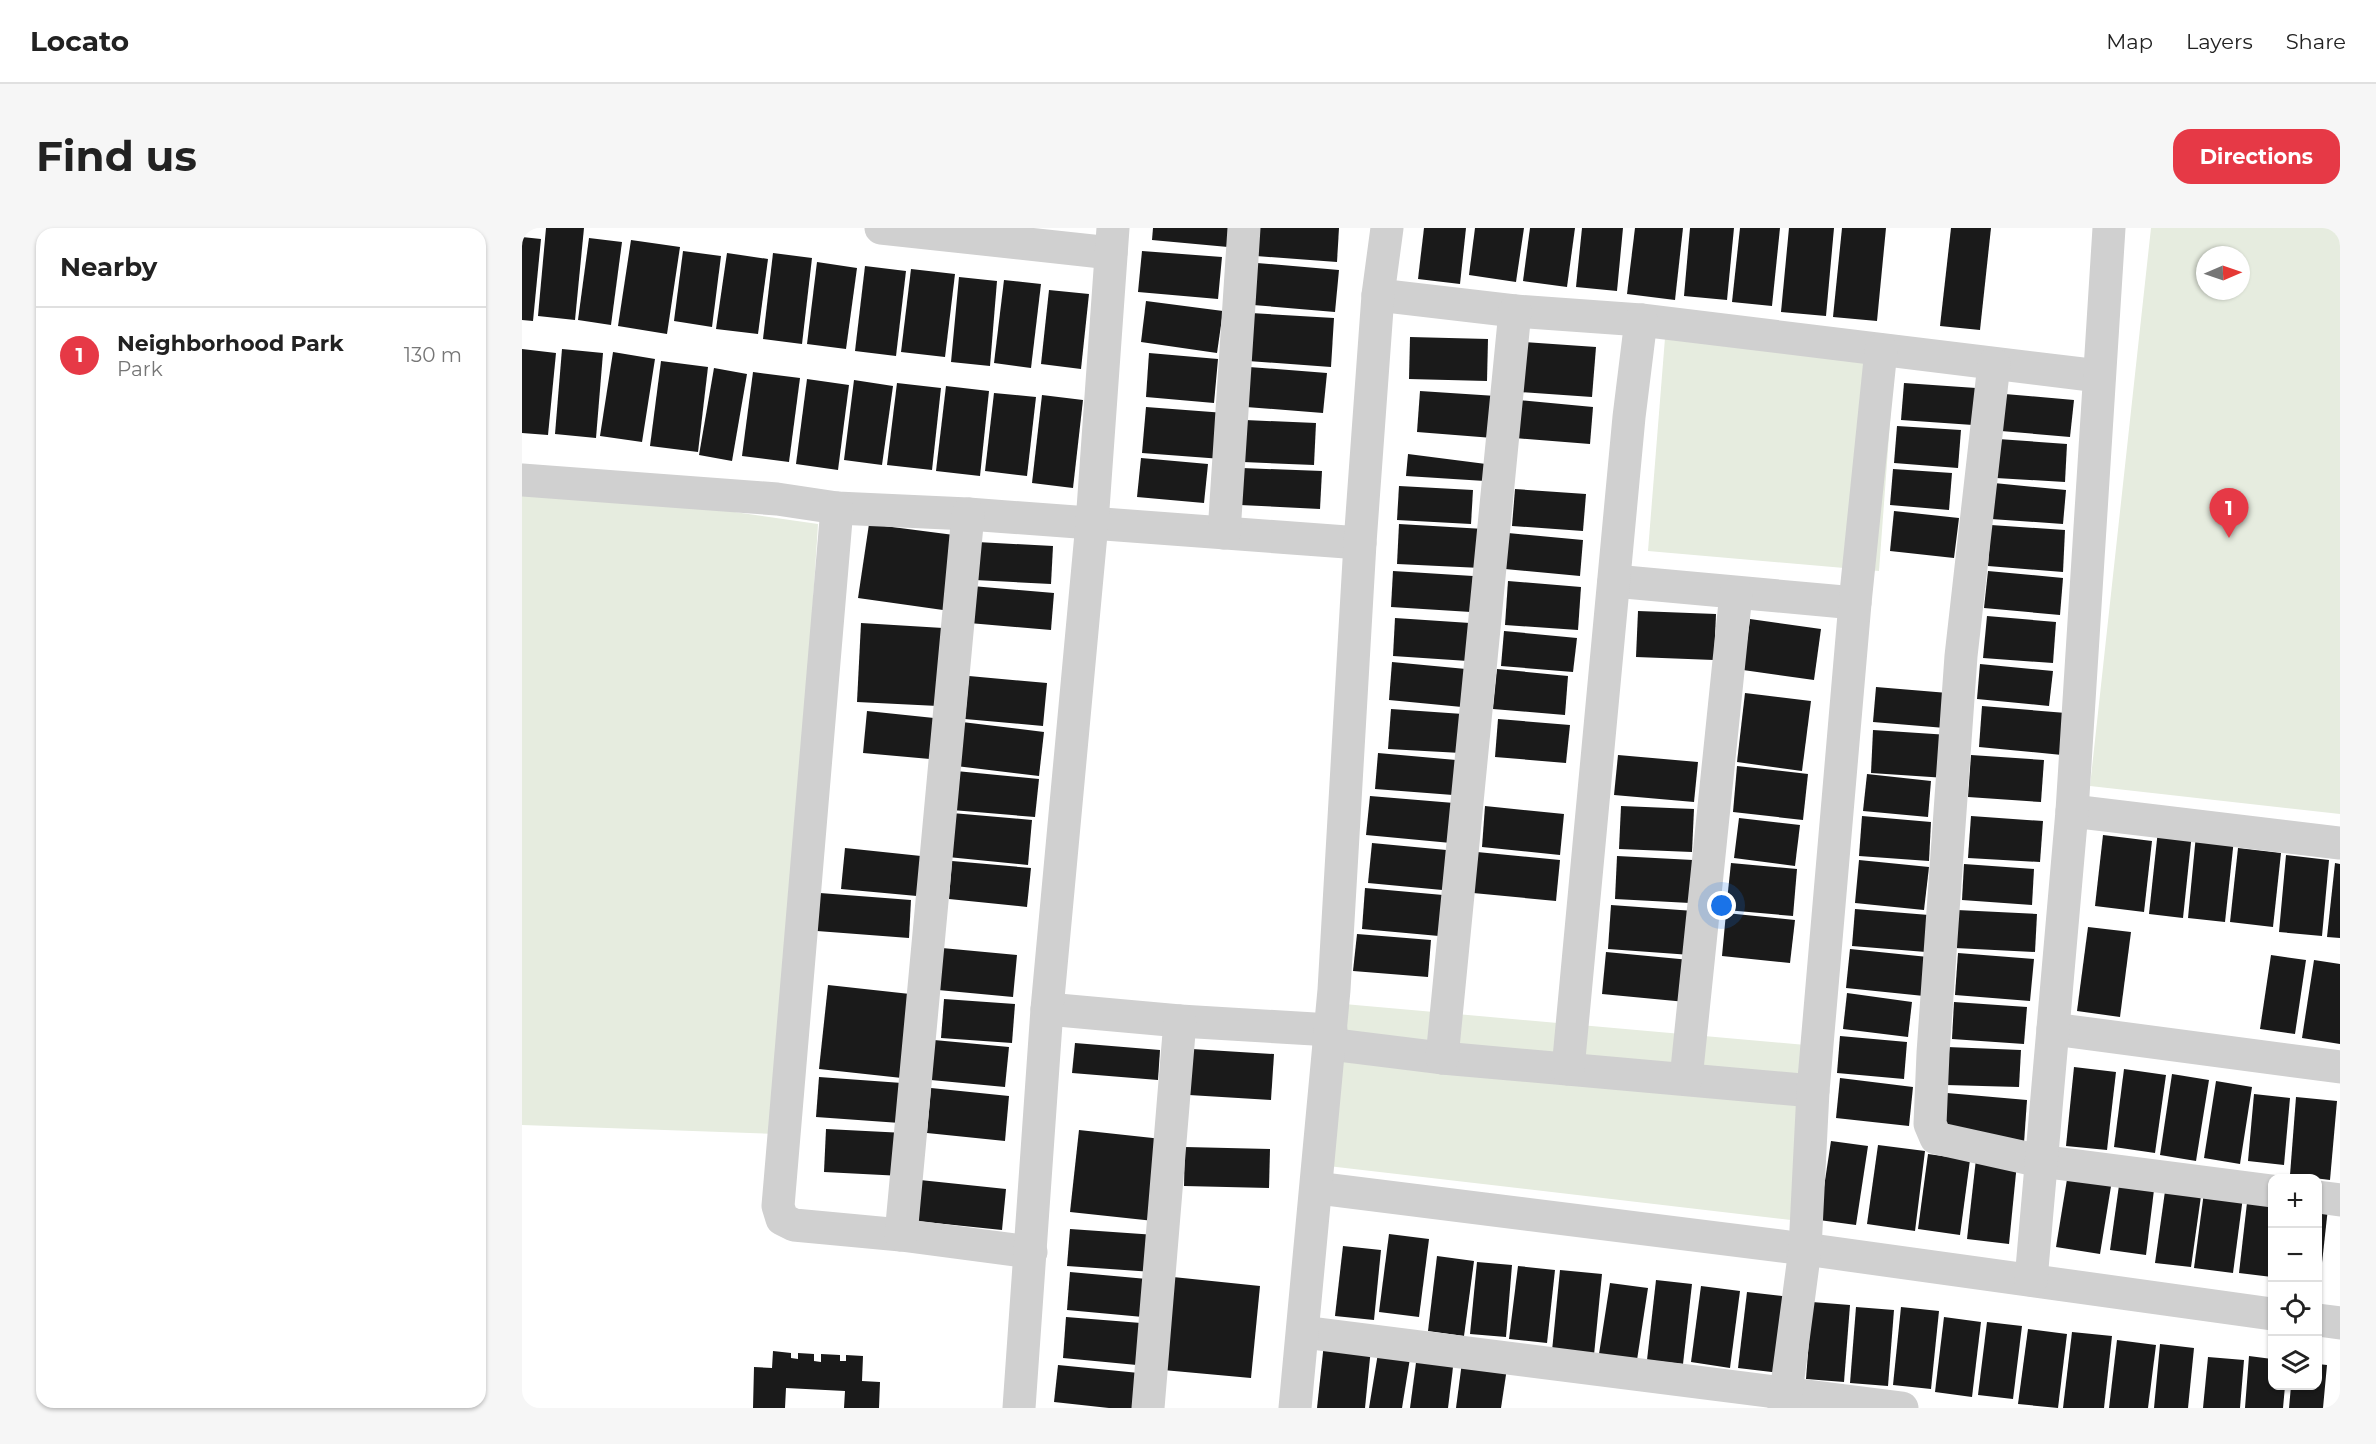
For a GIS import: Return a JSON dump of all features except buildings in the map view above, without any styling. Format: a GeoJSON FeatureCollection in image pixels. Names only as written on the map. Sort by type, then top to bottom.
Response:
{"type":"FeatureCollection","features":[{"type":"Feature","properties":{"kind":"street"},"geometry":{"type":"LineString","coordinates":[[881,228],[1112,240],[1092,523],[1047,1010],[1019,1408]]}},
{"type":"Feature","properties":{"kind":"street"},"geometry":{"type":"LineString","coordinates":[[1224,533],[1244,228]]}},
{"type":"Feature","properties":{"kind":"street"},"geometry":{"type":"LineString","coordinates":[[1295,1408],[1330,1037],[1360,543],[1378,295],[1387,228]]}},
{"type":"Feature","properties":{"kind":"street"},"geometry":{"type":"LineString","coordinates":[[2031,1280],[2072,811],[2109,228]]}},
{"type":"Feature","properties":{"kind":"street"},"geometry":{"type":"LineString","coordinates":[[1378,295],[1515,311],[1641,320],[2099,376]]}},
{"type":"Feature","properties":{"kind":"street"},"geometry":{"type":"LineString","coordinates":[[1442,1058],[1515,311]]}},
{"type":"Feature","properties":{"kind":"street"},"geometry":{"type":"LineString","coordinates":[[1568,1069],[1629,417],[1641,320]]}},
{"type":"Feature","properties":{"kind":"street"},"geometry":{"type":"LineString","coordinates":[[1785,1401],[1805,1249],[1813,1091],[1855,603],[1881,350]]}},
{"type":"Feature","properties":{"kind":"street"},"geometry":{"type":"LineString","coordinates":[[1994,364],[1961,656],[1933,1041],[1930,1124],[1936,1137],[2040,1161],[2268,1190]]}},
{"type":"Feature","properties":{"kind":"street"},"geometry":{"type":"LineString","coordinates":[[522,480],[777,499],[837,508],[968,514],[1360,543]]}},
{"type":"Feature","properties":{"kind":"street"},"geometry":{"type":"LineString","coordinates":[[837,508],[778,1206],[782,1219],[794,1225],[901,1235],[1031,1252]]}},
{"type":"Feature","properties":{"kind":"street"},"geometry":{"type":"LineString","coordinates":[[901,1235],[968,514]]}},
{"type":"Feature","properties":{"kind":"street"},"geometry":{"type":"LineString","coordinates":[[1614,581],[1855,603]]}},
{"type":"Feature","properties":{"kind":"street"},"geometry":{"type":"LineString","coordinates":[[1686,1079],[1736,593]]}},
{"type":"Feature","properties":{"kind":"street"},"geometry":{"type":"LineString","coordinates":[[2072,811],[2340,843]]}},
{"type":"Feature","properties":{"kind":"street"},"geometry":{"type":"LineString","coordinates":[[1047,1010],[1330,1037],[1442,1058],[1813,1091]]}},
{"type":"Feature","properties":{"kind":"street"},"geometry":{"type":"LineString","coordinates":[[1148,1408],[1180,1021]]}},
{"type":"Feature","properties":{"kind":"street"},"geometry":{"type":"LineString","coordinates":[[2053,1029],[2340,1067]]}},
{"type":"Feature","properties":{"kind":"street"},"geometry":{"type":"LineString","coordinates":[[1317,1188],[1805,1249],[2268,1313]]}},
{"type":"Feature","properties":{"kind":"street"},"geometry":{"type":"LineString","coordinates":[[2322,1198],[2340,1200]]}},
{"type":"Feature","properties":{"kind":"street"},"geometry":{"type":"LineString","coordinates":[[2322,1321],[2340,1323]]}},
{"type":"Feature","properties":{"kind":"street"},"geometry":{"type":"LineString","coordinates":[[1303,1332],[1785,1401],[1902,1408]]}},
{"type":"Feature","properties":{"kind":"shaded area"},"geometry":{"type":"Polygon","coordinates":[[[2151,228],[2340,228],[2340,814],[2090,786],[2151,228]]]}},
{"type":"Feature","properties":{"kind":"shaded area"},"geometry":{"type":"Polygon","coordinates":[[[1667,313],[1896,341],[1879,571],[1648,551],[1667,313]]]}},
{"type":"Feature","properties":{"kind":"shaded area"},"geometry":{"type":"Polygon","coordinates":[[[547,485],[818,524],[779,1134],[522,1125],[522,486],[547,485]]]}},
{"type":"Feature","properties":{"kind":"shaded area"},"geometry":{"type":"Polygon","coordinates":[[[1344,1004],[1828,1047],[1808,1222],[1328,1166],[1344,1004]]]}},
{"type":"Feature","properties":{"kind":"place","name":"Neighborhood Park"},"geometry":{"type":"Point","coordinates":[2229,538]}}]}
